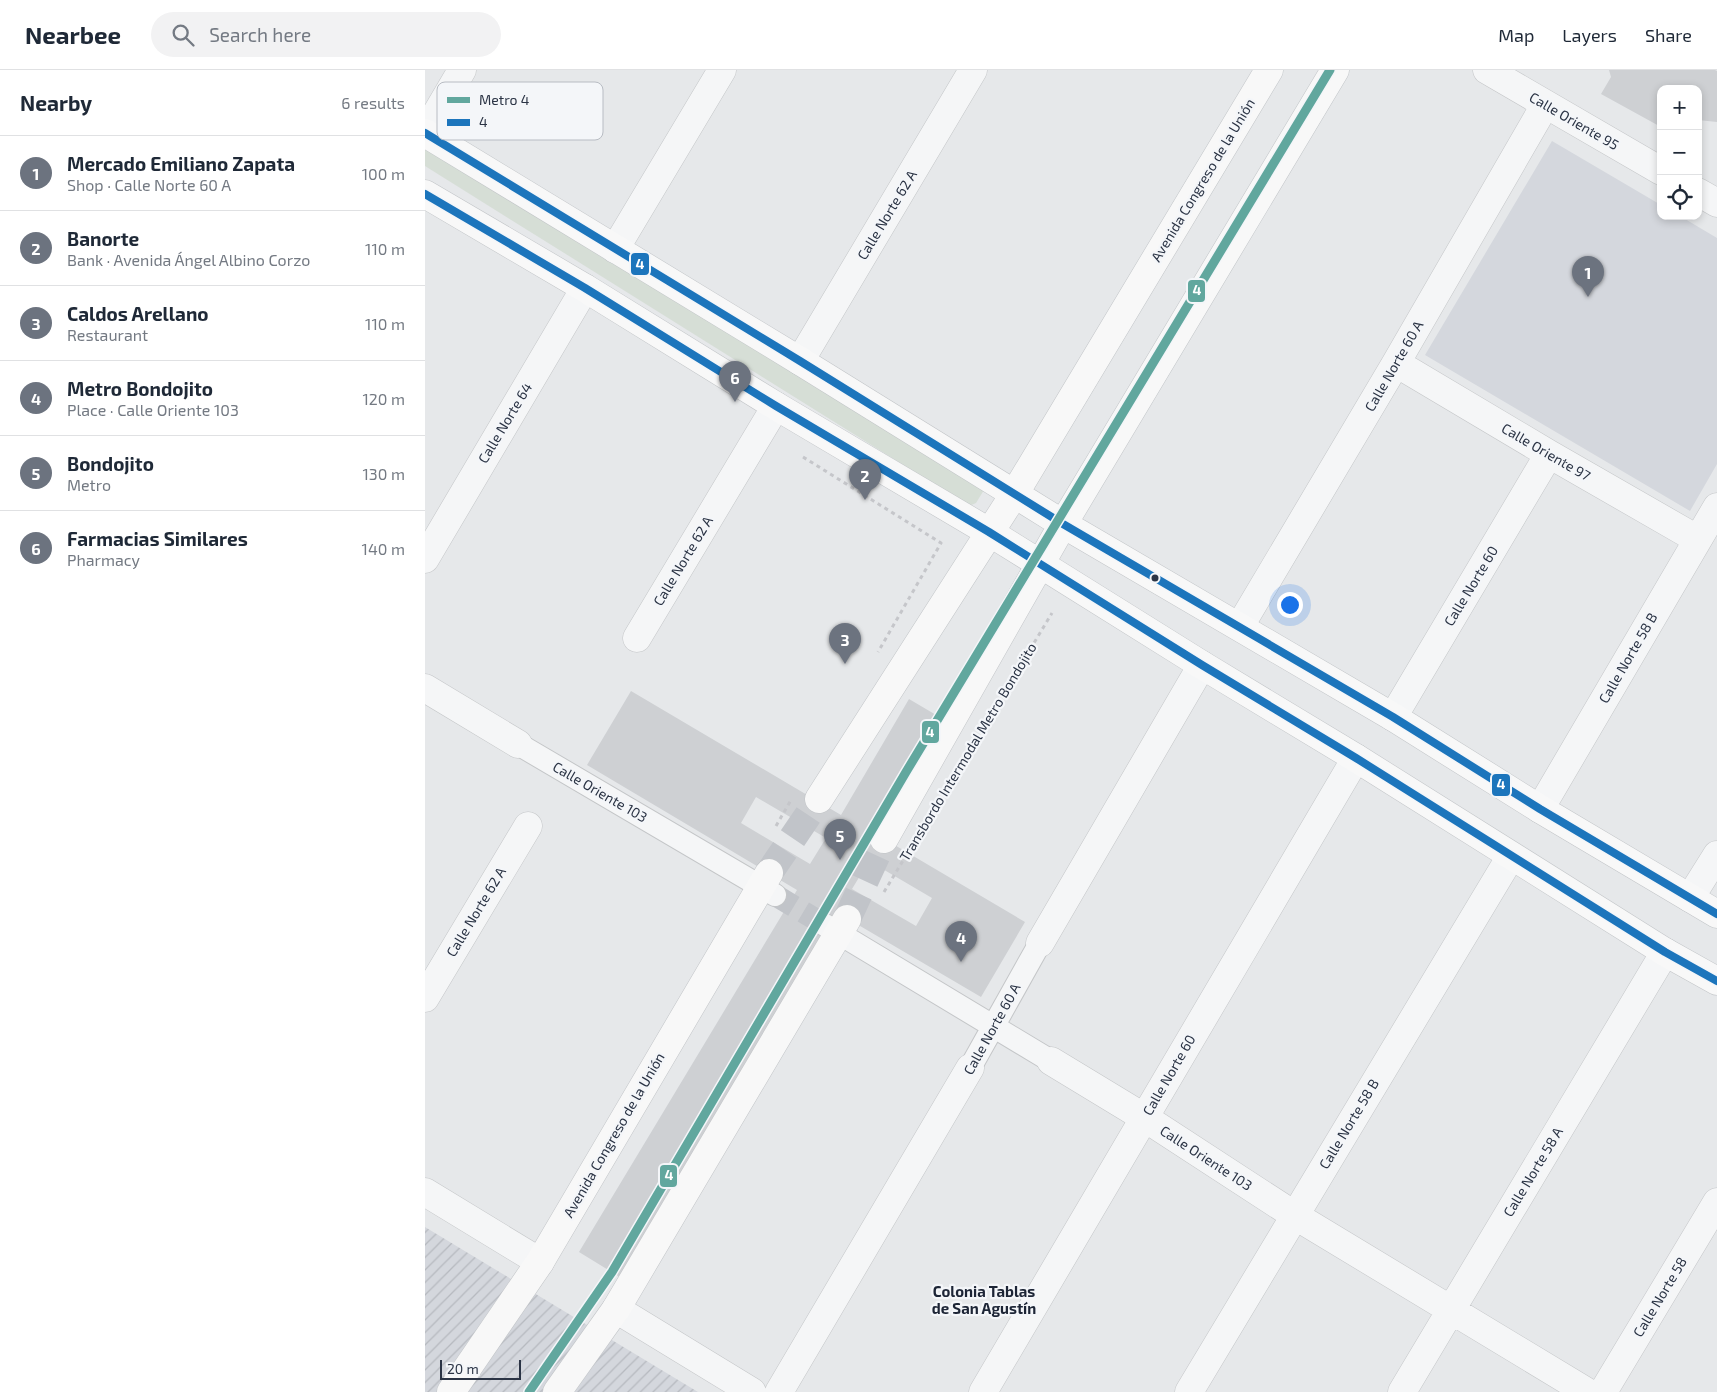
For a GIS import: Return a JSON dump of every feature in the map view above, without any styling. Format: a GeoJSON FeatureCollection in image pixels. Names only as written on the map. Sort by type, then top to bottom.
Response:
{"type":"FeatureCollection","features":[{"type":"Feature","properties":{"kind":"main road","name":"Avenida Congreso de la Unión"},"geometry":{"type":"LineString","coordinates":[[819,799],[1015,493],[1269,70]]}},
{"type":"Feature","properties":{"kind":"main road"},"geometry":{"type":"LineString","coordinates":[[884,840],[1063,524],[1335,70]]}},
{"type":"Feature","properties":{"kind":"main road"},"geometry":{"type":"LineString","coordinates":[[425,133],[800,361],[1063,524],[1393,717],[1540,809],[1717,914]]}},
{"type":"Feature","properties":{"kind":"main road"},"geometry":{"type":"LineString","coordinates":[[425,194],[585,288],[776,406],[989,532],[1202,665],[1356,758],[1665,952],[1717,981]]}},
{"type":"Feature","properties":{"kind":"main road","name":"Avenida Congreso de la Unión"},"geometry":{"type":"LineString","coordinates":[[451,1392],[540,1262],[769,885]]}},
{"type":"Feature","properties":{"kind":"main road"},"geometry":{"type":"LineString","coordinates":[[557,1392],[616,1309],[837,926]]}},
{"type":"Feature","properties":{"kind":"street"},"geometry":{"type":"LineString","coordinates":[[455,82],[462,70]]}},
{"type":"Feature","properties":{"kind":"street"},"geometry":{"type":"LineString","coordinates":[[615,250],[722,70]]}},
{"type":"Feature","properties":{"kind":"street","name":"Calle Norte 62 A"},"geometry":{"type":"LineString","coordinates":[[800,361],[973,70]]}},
{"type":"Feature","properties":{"kind":"street","name":"Calle Oriente 95"},"geometry":{"type":"LineString","coordinates":[[1487,70],[1657,169]]}},
{"type":"Feature","properties":{"kind":"street","name":"Calle Norte 60 A"},"geometry":{"type":"LineString","coordinates":[[1240,626],[1396,363],[1545,105]]}},
{"type":"Feature","properties":{"kind":"street"},"geometry":{"type":"LineString","coordinates":[[425,133],[437,113]]}},
{"type":"Feature","properties":{"kind":"street"},"geometry":{"type":"LineString","coordinates":[[1702,194],[1717,203]]}},
{"type":"Feature","properties":{"kind":"street","name":"Calle Norte 64"},"geometry":{"type":"LineString","coordinates":[[425,559],[585,288]]}},
{"type":"Feature","properties":{"kind":"street","name":"Calle Oriente 97"},"geometry":{"type":"LineString","coordinates":[[1396,363],[1697,540]]}},
{"type":"Feature","properties":{"kind":"street","name":"Calle Norte 62 A"},"geometry":{"type":"LineString","coordinates":[[637,638],[776,406]]}},
{"type":"Feature","properties":{"kind":"street","name":"Calle Norte 60"},"geometry":{"type":"LineString","coordinates":[[1393,717],[1549,454]]}},
{"type":"Feature","properties":{"kind":"street","name":"Calle Norte 58 B"},"geometry":{"type":"LineString","coordinates":[[1540,809],[1717,507]]}},
{"type":"Feature","properties":{"kind":"street","name":"Calle Norte 60 A"},"geometry":{"type":"LineString","coordinates":[[779,1392],[994,1027],[1040,943],[1202,665]]}},
{"type":"Feature","properties":{"kind":"street","name":"Calle Oriente 103"},"geometry":{"type":"LineString","coordinates":[[425,688],[518,744],[769,885]]}},
{"type":"Feature","properties":{"kind":"street","name":"Calle Norte 60"},"geometry":{"type":"LineString","coordinates":[[983,1392],[1356,758]]}},
{"type":"Feature","properties":{"kind":"street","name":"Calle Norte 62 A"},"geometry":{"type":"LineString","coordinates":[[425,998],[528,826]]}},
{"type":"Feature","properties":{"kind":"street"},"geometry":{"type":"LineString","coordinates":[[1690,898],[1717,855]]}},
{"type":"Feature","properties":{"kind":"street","name":"Calle Norte 58 B"},"geometry":{"type":"LineString","coordinates":[[1189,1392],[1511,856]]}},
{"type":"Feature","properties":{"kind":"street","name":"Calle Oriente 103"},"geometry":{"type":"LineString","coordinates":[[837,926],[994,1027],[1145,1118],[1294,1215],[1587,1392]]}},
{"type":"Feature","properties":{"kind":"street","name":"Calle Norte 58 A"},"geometry":{"type":"LineString","coordinates":[[1402,1392],[1665,952]]}},
{"type":"Feature","properties":{"kind":"street"},"geometry":{"type":"LineString","coordinates":[[425,1192],[540,1262]]}},
{"type":"Feature","properties":{"kind":"street","name":"Calle Norte 58"},"geometry":{"type":"LineString","coordinates":[[1603,1392],[1717,1202]]}},
{"type":"Feature","properties":{"kind":"street"},"geometry":{"type":"LineString","coordinates":[[616,1309],[752,1392]]}},
{"type":"Feature","properties":{"kind":"path"},"geometry":{"type":"LineString","coordinates":[[800,455],[941,544]]}},
{"type":"Feature","properties":{"kind":"path","name":"Transbordo Intermodal Metro Bondojito"},"geometry":{"type":"LineString","coordinates":[[956,773],[1052,612]]}},
{"type":"Feature","properties":{"kind":"path","name":"Transbordo Intermodal Metro Bondojito"},"geometry":{"type":"LineString","coordinates":[[885,892],[905,858]]}},
{"type":"Feature","properties":{"kind":"shaded area"},"geometry":{"type":"Polygon","coordinates":[[[425,138],[984,490],[976,503],[969,506],[425,166],[425,138]]]}},
{"type":"Feature","properties":{"kind":"shaded area"},"geometry":{"type":"Polygon","coordinates":[[[1552,141],[1657,203],[1657,220],[1687,220],[1717,238],[1717,464],[1690,511],[1425,355],[1552,141]]]}},
{"type":"Feature","properties":{"kind":"shaded area"},"geometry":{"type":"Polygon","coordinates":[[[425,1227],[698,1392],[425,1392],[425,1227]]]}},
{"type":"Feature","properties":{"kind":"building"},"geometry":{"type":"Polygon","coordinates":[[[1609,70],[1715,70],[1717,71],[1717,122],[1702,120],[1702,85],[1657,85],[1657,125],[1601,94],[1611,77],[1609,70]]]}},
{"type":"Feature","properties":{"kind":"building"},"geometry":{"type":"Polygon","coordinates":[[[631,691],[841,815],[909,699],[948,722],[881,837],[1025,922],[981,997],[838,913],[623,1279],[579,1252],[797,890],[587,765],[631,691]],[[756,797],[741,823],[810,864],[826,838],[756,797]],[[869,861],[852,889],[916,926],[932,898],[869,861]]]}},
{"type":"Feature","properties":{"kind":"tunnel"},"geometry":{"type":"LineString","coordinates":[[769,873],[819,799]]}},
{"type":"Feature","properties":{"kind":"tunnel"},"geometry":{"type":"LineString","coordinates":[[847,919],[884,839]]}},
{"type":"Feature","properties":{"kind":"tunnel"},"geometry":{"type":"LineString","coordinates":[[775,895],[825,925]]}},
{"type":"Feature","properties":{"kind":"metro line","name":"4"},"geometry":{"type":"LineString","coordinates":[[529,1392],[612,1272],[906,772],[1330,70]]}},
{"type":"Feature","properties":{"kind":"transit line","name":"4"},"geometry":{"type":"LineString","coordinates":[[425,133],[800,361],[1063,524],[1393,717],[1540,809],[1717,914]]}},
{"type":"Feature","properties":{"kind":"transit line","name":"4"},"geometry":{"type":"LineString","coordinates":[[425,194],[585,288],[776,406],[989,532],[1202,665],[1356,758],[1665,952],[1717,981]]}},
{"type":"Feature","properties":{"kind":"place","name":"Mercado Emiliano Zapata"},"geometry":{"type":"Point","coordinates":[1588,297]}},
{"type":"Feature","properties":{"kind":"place","name":"Farmacias Similares"},"geometry":{"type":"Point","coordinates":[735,402]}},
{"type":"Feature","properties":{"kind":"place","name":"Banorte"},"geometry":{"type":"Point","coordinates":[865,500]}},
{"type":"Feature","properties":{"kind":"place","name":"Caldos Arellano"},"geometry":{"type":"Point","coordinates":[845,664]}},
{"type":"Feature","properties":{"kind":"place","name":"Bondojito"},"geometry":{"type":"Point","coordinates":[840,860]}},
{"type":"Feature","properties":{"kind":"place","name":"Metro Bondojito"},"geometry":{"type":"Point","coordinates":[961,962]}},
{"type":"Feature","properties":{"kind":"district","name":"Colonia Tablas de San Agustín"},"geometry":{"type":"Point","coordinates":[984,1300]}}]}
